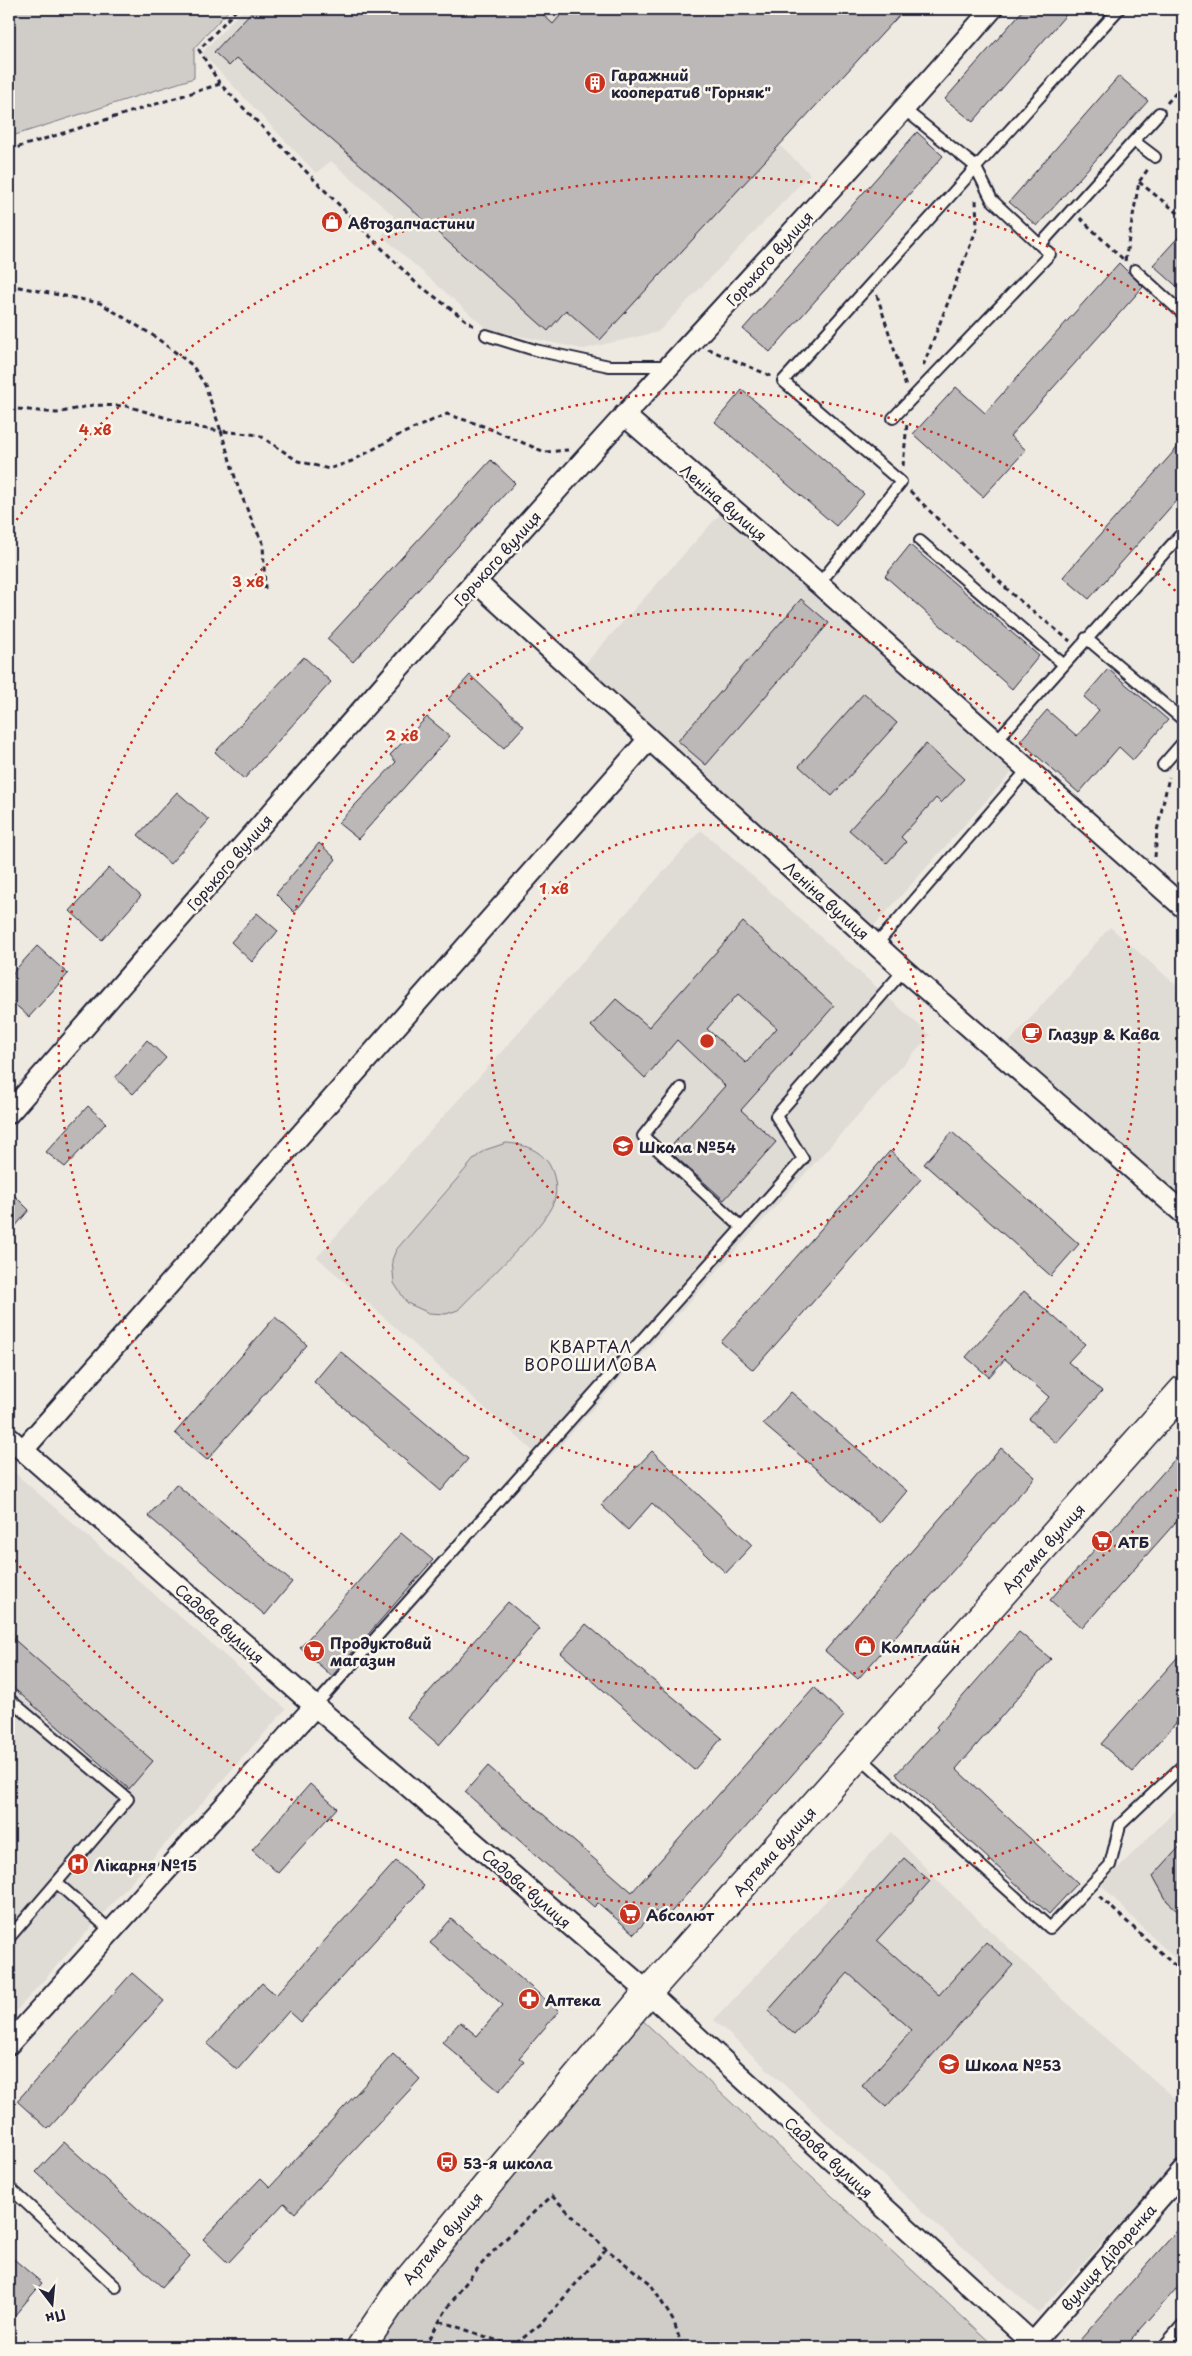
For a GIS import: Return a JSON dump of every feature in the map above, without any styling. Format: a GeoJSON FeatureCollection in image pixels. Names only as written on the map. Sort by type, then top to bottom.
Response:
{"type":"FeatureCollection","features":[{"type":"Feature","properties":{"kind":"street","name":"Горького вулиця"},"geometry":{"type":"LineString","coordinates":[[9,1113],[476,581],[624,415],[905,110],[992,9]]}},
{"type":"Feature","properties":{"kind":"street","name":"Леніна вулиця"},"geometry":{"type":"LineString","coordinates":[[624,415],[819,584],[1183,907]]}},
{"type":"Feature","properties":{"kind":"street","name":"Леніна вулиця"},"geometry":{"type":"LineString","coordinates":[[476,581],[876,945],[1183,1213]]}},
{"type":"Feature","properties":{"kind":"street"},"geometry":{"type":"LineString","coordinates":[[16,1444],[649,739]]}},
{"type":"Feature","properties":{"kind":"street","name":"Артема вулиця"},"geometry":{"type":"LineString","coordinates":[[361,2347],[399,2291],[648,1992],[1183,1390]]}},
{"type":"Feature","properties":{"kind":"street","name":"Садова вулиця"},"geometry":{"type":"LineString","coordinates":[[16,1444],[315,1706],[648,1992],[1035,2345]]}},
{"type":"Feature","properties":{"kind":"street"},"geometry":{"type":"LineString","coordinates":[[9,2044],[315,1706]]}},
{"type":"Feature","properties":{"kind":"street","name":"вулиця Дідоренка"},"geometry":{"type":"LineString","coordinates":[[1035,2345],[1183,2171]]}},
{"type":"Feature","properties":{"kind":"lane"},"geometry":{"type":"LineString","coordinates":[[819,584],[901,482],[783,381],[975,166],[1119,9]]}},
{"type":"Feature","properties":{"kind":"lane"},"geometry":{"type":"LineString","coordinates":[[893,418],[1050,254],[992,200],[975,166],[905,110]]}},
{"type":"Feature","properties":{"kind":"lane"},"geometry":{"type":"LineString","coordinates":[[1040,245],[1159,112]]}},
{"type":"Feature","properties":{"kind":"lane"},"geometry":{"type":"LineString","coordinates":[[1134,141],[1155,158]]}},
{"type":"Feature","properties":{"kind":"lane"},"geometry":{"type":"LineString","coordinates":[[1135,270],[1183,314]]}},
{"type":"Feature","properties":{"kind":"lane"},"geometry":{"type":"LineString","coordinates":[[486,335],[535,350],[609,366],[670,366]]}},
{"type":"Feature","properties":{"kind":"lane"},"geometry":{"type":"LineString","coordinates":[[996,741],[1086,638],[1183,532]]}},
{"type":"Feature","properties":{"kind":"lane"},"geometry":{"type":"LineString","coordinates":[[920,540],[1063,664]]}},
{"type":"Feature","properties":{"kind":"lane"},"geometry":{"type":"LineString","coordinates":[[1086,638],[1183,720]]}},
{"type":"Feature","properties":{"kind":"lane"},"geometry":{"type":"LineString","coordinates":[[1163,765],[1183,742]]}},
{"type":"Feature","properties":{"kind":"lane"},"geometry":{"type":"LineString","coordinates":[[876,945],[1027,770]]}},
{"type":"Feature","properties":{"kind":"lane"},"geometry":{"type":"LineString","coordinates":[[315,1706],[803,1159],[776,1116],[904,970]]}},
{"type":"Feature","properties":{"kind":"lane"},"geometry":{"type":"LineString","coordinates":[[681,1088],[643,1136],[741,1227]]}},
{"type":"Feature","properties":{"kind":"lane"},"geometry":{"type":"LineString","coordinates":[[9,1700],[128,1799],[9,1938]]}},
{"type":"Feature","properties":{"kind":"lane"},"geometry":{"type":"LineString","coordinates":[[859,1755],[1050,1928],[1110,1865],[1120,1825],[1183,1765]]}},
{"type":"Feature","properties":{"kind":"lane"},"geometry":{"type":"LineString","coordinates":[[56,1882],[111,1931]]}},
{"type":"Feature","properties":{"kind":"lane"},"geometry":{"type":"LineString","coordinates":[[9,2187],[116,2287]]}},
{"type":"Feature","properties":{"kind":"lane"},"geometry":{"type":"LineString","coordinates":[[1163,2347],[1183,2324]]}},
{"type":"Feature","properties":{"kind":"path"},"geometry":{"type":"LineString","coordinates":[[237,9],[199,50],[220,84],[415,282],[486,335]]}},
{"type":"Feature","properties":{"kind":"path"},"geometry":{"type":"LineString","coordinates":[[9,150],[220,84]]}},
{"type":"Feature","properties":{"kind":"path"},"geometry":{"type":"LineString","coordinates":[[1159,112],[1183,85]]}},
{"type":"Feature","properties":{"kind":"path"},"geometry":{"type":"LineString","coordinates":[[1124,260],[1139,182],[1155,158]]}},
{"type":"Feature","properties":{"kind":"path"},"geometry":{"type":"LineString","coordinates":[[975,166],[977,228],[910,401],[901,482],[1013,595],[1078,647]]}},
{"type":"Feature","properties":{"kind":"path"},"geometry":{"type":"LineString","coordinates":[[1139,182],[1183,217]]}},
{"type":"Feature","properties":{"kind":"path"},"geometry":{"type":"LineString","coordinates":[[1072,211],[1135,270]]}},
{"type":"Feature","properties":{"kind":"path"},"geometry":{"type":"LineString","coordinates":[[872,281],[910,401]]}},
{"type":"Feature","properties":{"kind":"path"},"geometry":{"type":"LineString","coordinates":[[9,285],[100,303],[154,336],[192,365],[205,385],[238,487],[254,526],[264,543],[265,589]]}},
{"type":"Feature","properties":{"kind":"path"},"geometry":{"type":"LineString","coordinates":[[693,342],[783,381]]}},
{"type":"Feature","properties":{"kind":"path"},"geometry":{"type":"LineString","coordinates":[[9,408],[57,413],[93,405],[127,406],[200,428],[258,435],[298,461],[329,469],[352,461],[399,435],[447,414],[483,426],[545,452],[574,449]]}},
{"type":"Feature","properties":{"kind":"path"},"geometry":{"type":"LineString","coordinates":[[1154,880],[1157,831],[1174,752]]}},
{"type":"Feature","properties":{"kind":"path"},"geometry":{"type":"LineString","coordinates":[[1089,1887],[1183,1973]]}},
{"type":"Feature","properties":{"kind":"path"},"geometry":{"type":"LineString","coordinates":[[426,2347],[440,2321],[478,2268],[518,2226],[552,2196],[606,2250],[650,2283],[674,2322],[682,2347]]}},
{"type":"Feature","properties":{"kind":"path"},"geometry":{"type":"LineString","coordinates":[[440,2321],[505,2345],[513,2346],[542,2323],[606,2250]]}},
{"type":"Feature","properties":{"kind":"shaded area"},"geometry":{"type":"Polygon","coordinates":[[[9,9],[230,9],[194,48],[194,78],[9,137],[9,9]]]}},
{"type":"Feature","properties":{"kind":"shaded area"},"geometry":{"type":"Polygon","coordinates":[[[243,9],[904,9],[779,145],[810,174],[658,332],[583,349],[487,329],[382,236],[394,216],[331,161],[316,173],[202,53],[243,9]]]}},
{"type":"Feature","properties":{"kind":"shaded area"},"geometry":{"type":"Polygon","coordinates":[[[722,512],[1012,772],[872,928],[582,667],[722,512]]]}},
{"type":"Feature","properties":{"kind":"shaded area","name":"Школа №54"},"geometry":{"type":"Polygon","coordinates":[[[701,830],[930,1035],[545,1462],[317,1257],[701,830]]]}},
{"type":"Feature","properties":{"kind":"shaded area"},"geometry":{"type":"Polygon","coordinates":[[[1110,927],[1183,991],[1183,1197],[1007,1045],[1110,927]]]}},
{"type":"Feature","properties":{"kind":"shaded area"},"geometry":{"type":"Polygon","coordinates":[[[506,1143],[530,1148],[549,1164],[554,1177],[556,1192],[548,1212],[511,1257],[458,1310],[446,1314],[429,1313],[407,1303],[394,1283],[392,1260],[396,1250],[475,1158],[485,1150],[506,1143]]]}},
{"type":"Feature","properties":{"kind":"shaded area","name":"Лікарня №15"},"geometry":{"type":"Polygon","coordinates":[[[9,1468],[286,1709],[9,2019],[9,1468]]]}},
{"type":"Feature","properties":{"kind":"shaded area"},"geometry":{"type":"Polygon","coordinates":[[[1183,1803],[1183,1966],[1101,1885],[1183,1803]]]}},
{"type":"Feature","properties":{"kind":"shaded area","name":"Школа №53"},"geometry":{"type":"Polygon","coordinates":[[[891,1832],[945,1888],[1089,2024],[1183,2105],[1183,2155],[1038,2313],[927,2216],[714,2020],[891,1832]]]}},
{"type":"Feature","properties":{"kind":"shaded area"},"geometry":{"type":"Polygon","coordinates":[[[638,2016],[995,2347],[381,2347],[384,2329],[638,2016]]]}},
{"type":"Feature","properties":{"kind":"building"},"geometry":{"type":"Polygon","coordinates":[[[254,9],[537,9],[553,24],[566,9],[905,9],[600,340],[566,310],[548,331],[399,198],[237,58],[229,66],[214,52],[254,9]]]}},
{"type":"Feature","properties":{"kind":"building"},"geometry":{"type":"Polygon","coordinates":[[[1024,9],[1071,9],[973,122],[945,99],[1024,9]]]}},
{"type":"Feature","properties":{"kind":"building"},"geometry":{"type":"Polygon","coordinates":[[[1119,76],[1148,101],[1037,226],[1009,202],[1119,76]]]}},
{"type":"Feature","properties":{"kind":"building"},"geometry":{"type":"Polygon","coordinates":[[[917,132],[943,156],[770,352],[743,329],[917,132]]]}},
{"type":"Feature","properties":{"kind":"building"},"geometry":{"type":"Polygon","coordinates":[[[1183,232],[1183,292],[1153,265],[1183,232]]]}},
{"type":"Feature","properties":{"kind":"building"},"geometry":{"type":"Polygon","coordinates":[[[1119,263],[1143,287],[1010,436],[1026,450],[983,497],[913,434],[956,387],[985,413],[1119,263]]]}},
{"type":"Feature","properties":{"kind":"building"},"geometry":{"type":"Polygon","coordinates":[[[742,390],[864,494],[836,526],[715,422],[742,390]]]}},
{"type":"Feature","properties":{"kind":"building"},"geometry":{"type":"Polygon","coordinates":[[[1183,441],[1183,493],[1089,599],[1063,577],[1183,441]]]}},
{"type":"Feature","properties":{"kind":"building"},"geometry":{"type":"Polygon","coordinates":[[[491,460],[515,483],[353,662],[327,639],[491,460]]]}},
{"type":"Feature","properties":{"kind":"building"},"geometry":{"type":"Polygon","coordinates":[[[910,545],[1039,656],[1012,689],[885,576],[910,545]]]}},
{"type":"Feature","properties":{"kind":"building"},"geometry":{"type":"Polygon","coordinates":[[[801,599],[829,623],[706,765],[678,741],[801,599]]]}},
{"type":"Feature","properties":{"kind":"building"},"geometry":{"type":"Polygon","coordinates":[[[304,657],[331,682],[244,779],[215,752],[304,657]]]}},
{"type":"Feature","properties":{"kind":"building"},"geometry":{"type":"Polygon","coordinates":[[[1108,669],[1168,720],[1133,760],[1119,747],[1079,793],[1020,741],[1047,710],[1077,736],[1099,710],[1084,697],[1108,669]]]}},
{"type":"Feature","properties":{"kind":"building"},"geometry":{"type":"Polygon","coordinates":[[[470,675],[524,726],[504,748],[448,699],[470,675]]]}},
{"type":"Feature","properties":{"kind":"building"},"geometry":{"type":"Polygon","coordinates":[[[864,693],[897,723],[832,796],[799,766],[864,693]]]}},
{"type":"Feature","properties":{"kind":"building"},"geometry":{"type":"Polygon","coordinates":[[[427,717],[450,736],[358,839],[338,823],[396,762],[390,755],[427,717]]]}},
{"type":"Feature","properties":{"kind":"building"},"geometry":{"type":"Polygon","coordinates":[[[926,744],[964,779],[941,803],[936,798],[901,837],[906,842],[887,863],[849,830],[926,744]]]}},
{"type":"Feature","properties":{"kind":"building"},"geometry":{"type":"Polygon","coordinates":[[[177,792],[209,820],[170,864],[138,835],[177,792]]]}},
{"type":"Feature","properties":{"kind":"building"},"geometry":{"type":"Polygon","coordinates":[[[319,843],[336,859],[294,912],[276,894],[319,843]]]}},
{"type":"Feature","properties":{"kind":"building"},"geometry":{"type":"Polygon","coordinates":[[[109,868],[141,896],[102,940],[70,911],[109,868]]]}},
{"type":"Feature","properties":{"kind":"building"},"geometry":{"type":"Polygon","coordinates":[[[257,913],[278,931],[252,962],[231,942],[257,913]]]}},
{"type":"Feature","properties":{"kind":"building"},"geometry":{"type":"Polygon","coordinates":[[[743,922],[834,1006],[741,1110],[776,1142],[724,1200],[668,1150],[725,1086],[677,1040],[645,1078],[591,1026],[616,999],[649,1027],[743,922]],[[738,994],[707,1029],[746,1063],[777,1028],[738,994]]]}},
{"type":"Feature","properties":{"kind":"building"},"geometry":{"type":"Polygon","coordinates":[[[37,946],[68,974],[29,1017],[9,999],[9,977],[37,946]]]}},
{"type":"Feature","properties":{"kind":"building"},"geometry":{"type":"Polygon","coordinates":[[[147,1040],[166,1058],[133,1094],[115,1078],[147,1040]]]}},
{"type":"Feature","properties":{"kind":"building"},"geometry":{"type":"Polygon","coordinates":[[[88,1106],[106,1123],[65,1167],[46,1152],[88,1106]]]}},
{"type":"Feature","properties":{"kind":"building"},"geometry":{"type":"Polygon","coordinates":[[[952,1132],[1079,1244],[1051,1276],[924,1164],[952,1132]]]}},
{"type":"Feature","properties":{"kind":"building"},"geometry":{"type":"Polygon","coordinates":[[[890,1151],[921,1179],[753,1370],[721,1342],[890,1151]]]}},
{"type":"Feature","properties":{"kind":"building"},"geometry":{"type":"Polygon","coordinates":[[[9,1190],[29,1210],[9,1234],[9,1190]]]}},
{"type":"Feature","properties":{"kind":"building"},"geometry":{"type":"Polygon","coordinates":[[[1024,1291],[1085,1344],[1068,1362],[1102,1391],[1056,1443],[1029,1419],[1049,1397],[1005,1359],[989,1377],[966,1357],[1024,1291]]]}},
{"type":"Feature","properties":{"kind":"building"},"geometry":{"type":"Polygon","coordinates":[[[275,1317],[307,1345],[207,1460],[175,1433],[275,1317]]]}},
{"type":"Feature","properties":{"kind":"building"},"geometry":{"type":"Polygon","coordinates":[[[340,1351],[468,1459],[441,1491],[314,1382],[340,1351]]]}},
{"type":"Feature","properties":{"kind":"building"},"geometry":{"type":"Polygon","coordinates":[[[791,1392],[907,1491],[880,1523],[763,1424],[791,1392]]]}},
{"type":"Feature","properties":{"kind":"building"},"geometry":{"type":"Polygon","coordinates":[[[1001,1448],[1035,1477],[858,1679],[825,1651],[1001,1448]]]}},
{"type":"Feature","properties":{"kind":"building"},"geometry":{"type":"Polygon","coordinates":[[[1183,1450],[1183,1514],[1082,1628],[1050,1600],[1183,1450]]]}},
{"type":"Feature","properties":{"kind":"building"},"geometry":{"type":"Polygon","coordinates":[[[652,1451],[752,1545],[726,1573],[652,1503],[628,1530],[601,1505],[652,1451]]]}},
{"type":"Feature","properties":{"kind":"building"},"geometry":{"type":"Polygon","coordinates":[[[176,1484],[292,1582],[265,1615],[148,1516],[176,1484]]]}},
{"type":"Feature","properties":{"kind":"building"},"geometry":{"type":"Polygon","coordinates":[[[401,1533],[433,1560],[332,1676],[300,1648],[401,1533]]]}},
{"type":"Feature","properties":{"kind":"building"},"geometry":{"type":"Polygon","coordinates":[[[508,1602],[540,1629],[439,1745],[407,1717],[508,1602]]]}},
{"type":"Feature","properties":{"kind":"building"},"geometry":{"type":"Polygon","coordinates":[[[586,1624],[722,1738],[694,1770],[561,1653],[586,1624]]]}},
{"type":"Feature","properties":{"kind":"building"},"geometry":{"type":"Polygon","coordinates":[[[1019,1632],[1051,1659],[956,1769],[1078,1883],[1049,1914],[896,1774],[938,1729],[936,1727],[1019,1632]]]}},
{"type":"Feature","properties":{"kind":"building"},"geometry":{"type":"Polygon","coordinates":[[[9,1635],[153,1761],[129,1789],[9,1684],[9,1635]]]}},
{"type":"Feature","properties":{"kind":"building"},"geometry":{"type":"Polygon","coordinates":[[[1183,1651],[1183,1715],[1133,1772],[1101,1744],[1183,1651]]]}},
{"type":"Feature","properties":{"kind":"building"},"geometry":{"type":"Polygon","coordinates":[[[814,1687],[844,1716],[665,1919],[655,1911],[634,1934],[598,1903],[594,1907],[465,1792],[488,1766],[632,1892],[814,1687]]]}},
{"type":"Feature","properties":{"kind":"building"},"geometry":{"type":"Polygon","coordinates":[[[310,1784],[337,1808],[278,1873],[252,1850],[310,1784]]]}},
{"type":"Feature","properties":{"kind":"building"},"geometry":{"type":"Polygon","coordinates":[[[1183,1843],[1183,1915],[1167,1901],[1153,1876],[1183,1843]]]}},
{"type":"Feature","properties":{"kind":"building"},"geometry":{"type":"Polygon","coordinates":[[[904,1858],[930,1881],[877,1940],[939,1995],[986,1942],[1013,1965],[886,2107],[862,2086],[912,2030],[848,1973],[794,2034],[768,2011],[904,1858]]]}},
{"type":"Feature","properties":{"kind":"building"},"geometry":{"type":"Polygon","coordinates":[[[396,1861],[424,1886],[301,2022],[289,2011],[237,2070],[207,2044],[262,1983],[276,1995],[396,1861]]]}},
{"type":"Feature","properties":{"kind":"building"},"geometry":{"type":"Polygon","coordinates":[[[451,1919],[559,2011],[519,2058],[524,2062],[499,2091],[442,2042],[460,2022],[477,2036],[503,2005],[430,1943],[451,1919]]]}},
{"type":"Feature","properties":{"kind":"building"},"geometry":{"type":"Polygon","coordinates":[[[132,1973],[164,2001],[48,2129],[17,2101],[132,1973]]]}},
{"type":"Feature","properties":{"kind":"building"},"geometry":{"type":"Polygon","coordinates":[[[393,2054],[420,2079],[295,2213],[284,2203],[228,2263],[203,2239],[261,2178],[270,2187],[393,2054]]]}},
{"type":"Feature","properties":{"kind":"building"},"geometry":{"type":"Polygon","coordinates":[[[64,2142],[190,2256],[162,2287],[36,2172],[64,2142]]]}},
{"type":"Feature","properties":{"kind":"building"},"geometry":{"type":"Polygon","coordinates":[[[1183,2224],[1183,2281],[1125,2347],[1088,2347],[1080,2340],[1183,2224]]]}},
{"type":"Feature","properties":{"kind":"building"},"geometry":{"type":"Polygon","coordinates":[[[9,2255],[42,2283],[9,2322],[9,2255]]]}},
{"type":"Feature","properties":{"kind":"place","name":"Гаражний кооператив \"Горняк\""},"geometry":{"type":"Point","coordinates":[595,83]}},
{"type":"Feature","properties":{"kind":"place","name":"Автозапчастини"},"geometry":{"type":"Point","coordinates":[332,222]}},
{"type":"Feature","properties":{"kind":"place","name":"Глазур & Кава"},"geometry":{"type":"Point","coordinates":[1032,1033]}},
{"type":"Feature","properties":{"kind":"place","name":"Школа №54"},"geometry":{"type":"Point","coordinates":[623,1146]}},
{"type":"Feature","properties":{"kind":"place","name":"АТБ"},"geometry":{"type":"Point","coordinates":[1102,1541]}},
{"type":"Feature","properties":{"kind":"place","name":"Комплайн"},"geometry":{"type":"Point","coordinates":[865,1646]}},
{"type":"Feature","properties":{"kind":"place","name":"Продуктовий магазин"},"geometry":{"type":"Point","coordinates":[314,1651]}},
{"type":"Feature","properties":{"kind":"place","name":"Лікарня №15"},"geometry":{"type":"Point","coordinates":[78,1864]}},
{"type":"Feature","properties":{"kind":"place","name":"Абсолют"},"geometry":{"type":"Point","coordinates":[630,1914]}},
{"type":"Feature","properties":{"kind":"place","name":"Аптека"},"geometry":{"type":"Point","coordinates":[529,1999]}},
{"type":"Feature","properties":{"kind":"place","name":"Школа №53"},"geometry":{"type":"Point","coordinates":[949,2064]}},
{"type":"Feature","properties":{"kind":"place","name":"53-я школа"},"geometry":{"type":"Point","coordinates":[447,2162]}},
{"type":"Feature","properties":{"kind":"district","name":"КВАРТАЛ ВОРОШИЛОВА"},"geometry":{"type":"Point","coordinates":[591,1355]}}]}
